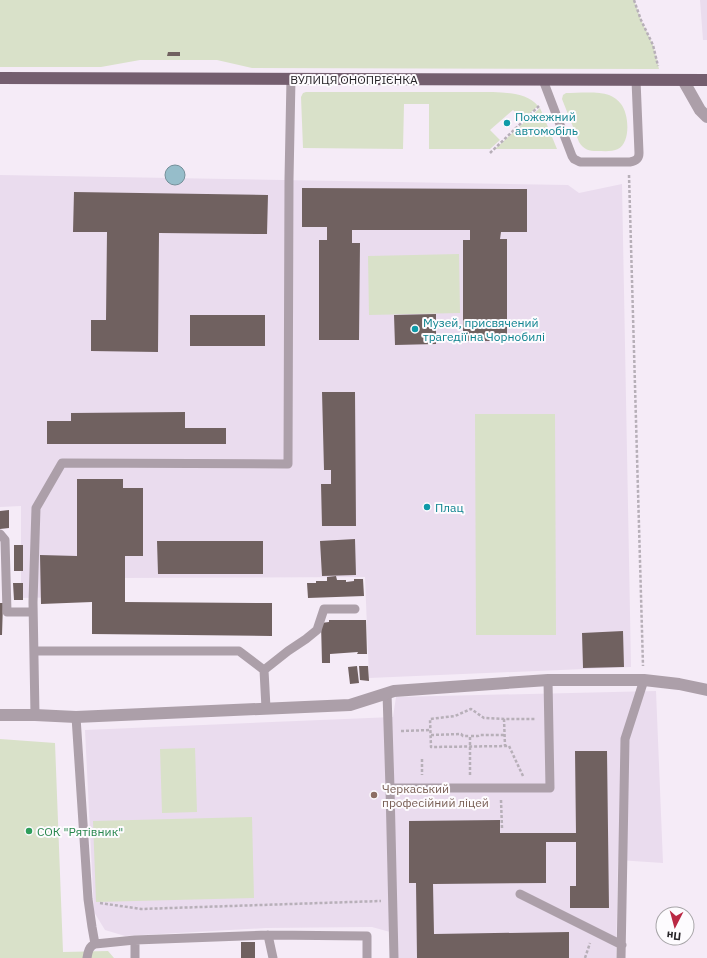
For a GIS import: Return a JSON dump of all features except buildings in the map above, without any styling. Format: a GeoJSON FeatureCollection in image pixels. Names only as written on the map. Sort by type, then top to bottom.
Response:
{"type":"FeatureCollection","features":[{"type":"Feature","properties":{"kind":"main road","name":"ВУЛИЦЯ ОНОПРІЄНКА"},"geometry":{"type":"LineString","coordinates":[[0,78],[707,80]]}},
{"type":"Feature","properties":{"kind":"street"},"geometry":{"type":"LineString","coordinates":[[683,80],[700,110],[707,117]]}},
{"type":"Feature","properties":{"kind":"street"},"geometry":{"type":"LineString","coordinates":[[0,715],[76,717],[350,705],[394,691],[548,680],[644,680],[679,684],[707,690]]}},
{"type":"Feature","properties":{"kind":"lane"},"geometry":{"type":"LineString","coordinates":[[35,715],[33,612],[36,508],[62,463],[288,464],[289,172],[291,79]]}},
{"type":"Feature","properties":{"kind":"lane"},"geometry":{"type":"LineString","coordinates":[[543,80],[572,156],[580,162],[634,162],[637,159],[639,153],[636,80]]}},
{"type":"Feature","properties":{"kind":"lane"},"geometry":{"type":"LineString","coordinates":[[0,534],[5,540],[7,612],[33,612]]}},
{"type":"Feature","properties":{"kind":"lane"},"geometry":{"type":"LineString","coordinates":[[264,670],[288,650],[317,630],[324,609],[355,609]]}},
{"type":"Feature","properties":{"kind":"lane"},"geometry":{"type":"LineString","coordinates":[[34,651],[239,651],[264,670],[266,708]]}},
{"type":"Feature","properties":{"kind":"lane"},"geometry":{"type":"LineString","coordinates":[[390,788],[550,788],[548,680]]}},
{"type":"Feature","properties":{"kind":"lane"},"geometry":{"type":"LineString","coordinates":[[621,958],[624,739],[644,680]]}},
{"type":"Feature","properties":{"kind":"lane"},"geometry":{"type":"LineString","coordinates":[[387,693],[394,958]]}},
{"type":"Feature","properties":{"kind":"lane"},"geometry":{"type":"LineString","coordinates":[[76,717],[88,902],[95,944]]}},
{"type":"Feature","properties":{"kind":"lane"},"geometry":{"type":"LineString","coordinates":[[520,894],[622,945]]}},
{"type":"Feature","properties":{"kind":"lane"},"geometry":{"type":"LineString","coordinates":[[87,958],[88,951],[92,945],[95,944],[135,940],[268,935],[367,936],[367,958]]}},
{"type":"Feature","properties":{"kind":"lane"},"geometry":{"type":"LineString","coordinates":[[268,935],[273,958]]}},
{"type":"Feature","properties":{"kind":"lane"},"geometry":{"type":"LineString","coordinates":[[135,940],[135,958]]}},
{"type":"Feature","properties":{"kind":"path"},"geometry":{"type":"LineString","coordinates":[[634,0],[641,20],[654,45],[662,80]]}},
{"type":"Feature","properties":{"kind":"path"},"geometry":{"type":"LineString","coordinates":[[490,153],[540,106]]}},
{"type":"Feature","properties":{"kind":"path"},"geometry":{"type":"LineString","coordinates":[[628,162],[644,680]]}},
{"type":"Feature","properties":{"kind":"path"},"geometry":{"type":"LineString","coordinates":[[529,788],[508,746],[431,747],[430,719],[455,716],[471,709],[484,718],[549,718]]}},
{"type":"Feature","properties":{"kind":"path"},"geometry":{"type":"LineString","coordinates":[[504,719],[504,746]]}},
{"type":"Feature","properties":{"kind":"path"},"geometry":{"type":"LineString","coordinates":[[388,731],[430,730]]}},
{"type":"Feature","properties":{"kind":"path"},"geometry":{"type":"LineString","coordinates":[[430,735],[504,735]]}},
{"type":"Feature","properties":{"kind":"path"},"geometry":{"type":"LineString","coordinates":[[470,736],[471,788]]}},
{"type":"Feature","properties":{"kind":"path"},"geometry":{"type":"LineString","coordinates":[[422,759],[423,788]]}},
{"type":"Feature","properties":{"kind":"path"},"geometry":{"type":"LineString","coordinates":[[501,788],[502,828]]}},
{"type":"Feature","properties":{"kind":"path"},"geometry":{"type":"LineString","coordinates":[[88,902],[141,909],[393,900]]}},
{"type":"Feature","properties":{"kind":"shaded area"},"geometry":{"type":"Polygon","coordinates":[[[700,0],[707,0],[707,40],[703,40],[700,0]]]}},
{"type":"Feature","properties":{"kind":"shaded area"},"geometry":{"type":"Polygon","coordinates":[[[0,175],[568,185],[579,193],[622,184],[631,667],[369,678],[365,577],[116,578],[117,596],[21,598],[21,506],[0,507],[0,175]]]}},
{"type":"Feature","properties":{"kind":"shaded area","name":"Черкаський професійний ліцей"},"geometry":{"type":"Polygon","coordinates":[[[656,691],[663,863],[618,860],[616,958],[391,958],[390,932],[372,927],[266,928],[125,936],[105,930],[94,912],[85,730],[393,717],[396,697],[656,691]]]}},
{"type":"Feature","properties":{"kind":"green space"},"geometry":{"type":"Polygon","coordinates":[[[0,0],[634,0],[641,20],[653,45],[659,69],[252,68],[217,60],[140,60],[101,67],[0,67],[0,0]]]}},
{"type":"Feature","properties":{"kind":"green space"},"geometry":{"type":"Polygon","coordinates":[[[499,92],[517,94],[529,98],[538,106],[523,119],[513,110],[490,130],[500,140],[490,149],[429,149],[429,104],[404,104],[403,149],[303,148],[301,97],[303,93],[499,92]]]}},
{"type":"Feature","properties":{"kind":"green space"},"geometry":{"type":"Polygon","coordinates":[[[566,93],[604,94],[609,95],[619,101],[626,114],[627,134],[622,145],[618,149],[608,151],[592,151],[583,147],[579,142],[562,99],[563,95],[566,93]]]}},
{"type":"Feature","properties":{"kind":"green space"},"geometry":{"type":"Polygon","coordinates":[[[540,108],[557,149],[495,149],[540,108]]]}},
{"type":"Feature","properties":{"kind":"green space"},"geometry":{"type":"Polygon","coordinates":[[[459,254],[460,313],[369,315],[368,256],[459,254]]]}},
{"type":"Feature","properties":{"kind":"green space"},"geometry":{"type":"Polygon","coordinates":[[[475,414],[555,414],[556,635],[476,635],[475,414]]]}},
{"type":"Feature","properties":{"kind":"green space","name":"СОК \"Рятівник\""},"geometry":{"type":"Polygon","coordinates":[[[0,739],[55,743],[63,952],[108,951],[114,958],[0,958],[0,739]]]}},
{"type":"Feature","properties":{"kind":"green space"},"geometry":{"type":"Polygon","coordinates":[[[195,748],[197,812],[162,813],[160,749],[195,748]]]}},
{"type":"Feature","properties":{"kind":"green space"},"geometry":{"type":"Polygon","coordinates":[[[252,817],[254,898],[96,902],[93,821],[252,817]]]}},
{"type":"Feature","properties":{"kind":"water"},"geometry":{"type":"Polygon","coordinates":[[[175,165],[182,168],[185,175],[182,182],[175,185],[168,182],[165,175],[168,168],[175,165]]]}},
{"type":"Feature","properties":{"kind":"place","name":"Пожежний автомобіль"},"geometry":{"type":"Point","coordinates":[507,123]}},
{"type":"Feature","properties":{"kind":"place","name":"Музей, присвячений трагедії на Чорнобилі"},"geometry":{"type":"Point","coordinates":[415,329]}},
{"type":"Feature","properties":{"kind":"place","name":"Плац"},"geometry":{"type":"Point","coordinates":[427,507]}},
{"type":"Feature","properties":{"kind":"place","name":"Черкаський професійний ліцей"},"geometry":{"type":"Point","coordinates":[374,795]}},
{"type":"Feature","properties":{"kind":"place","name":"СОК \"Рятівник\""},"geometry":{"type":"Point","coordinates":[29,831]}}]}
